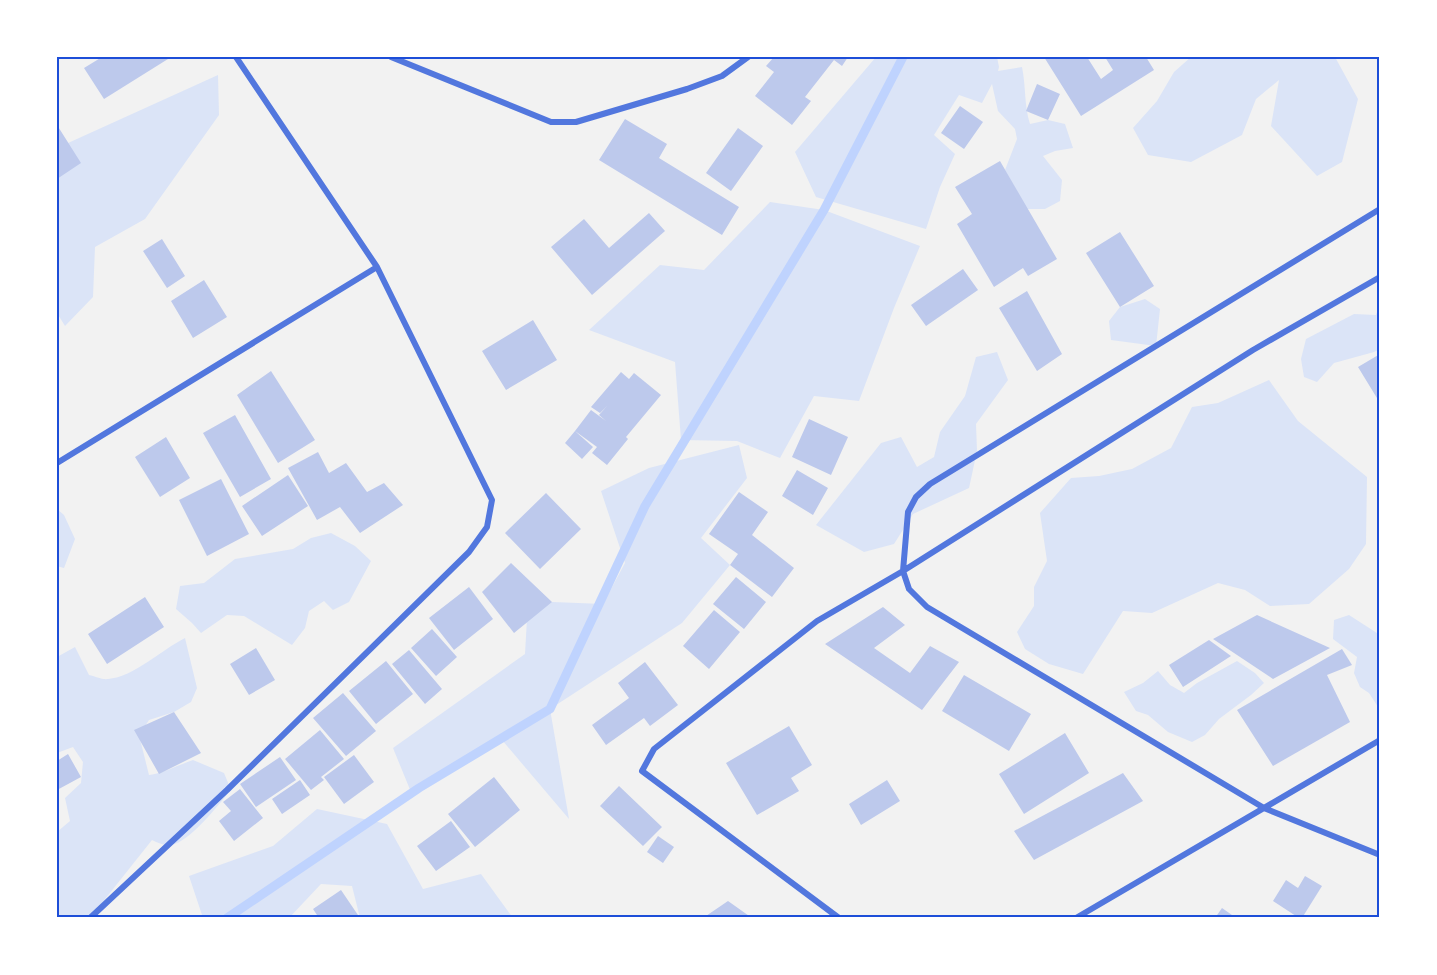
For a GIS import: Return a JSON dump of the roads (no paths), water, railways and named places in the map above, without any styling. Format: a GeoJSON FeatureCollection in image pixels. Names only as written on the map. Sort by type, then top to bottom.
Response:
{"type":"FeatureCollection","features":[{"type":"Feature","properties":{"kind":"street"},"geometry":{"type":"LineString","coordinates":[[90,918],[236,782],[469,552],[488,527],[492,500],[377,267],[236,57]]}},
{"type":"Feature","properties":{"kind":"street"},"geometry":{"type":"LineString","coordinates":[[391,57],[551,122],[576,122],[687,89],[722,76],[748,57]]}},
{"type":"Feature","properties":{"kind":"street"},"geometry":{"type":"LineString","coordinates":[[1380,209],[930,484],[916,497],[908,512],[903,571],[909,589],[927,607],[1264,808],[1380,855]]}},
{"type":"Feature","properties":{"kind":"street"},"geometry":{"type":"LineString","coordinates":[[57,463],[377,267]]}},
{"type":"Feature","properties":{"kind":"street"},"geometry":{"type":"LineString","coordinates":[[839,918],[642,771],[654,749],[817,621],[903,571],[1253,350],[1380,277]]}},
{"type":"Feature","properties":{"kind":"street"},"geometry":{"type":"LineString","coordinates":[[1076,918],[1380,740]]}},
{"type":"Feature","properties":{"kind":"waterway"},"geometry":{"type":"LineString","coordinates":[[227,918],[419,788],[550,709],[645,506],[824,210],[903,57]]}}]}
